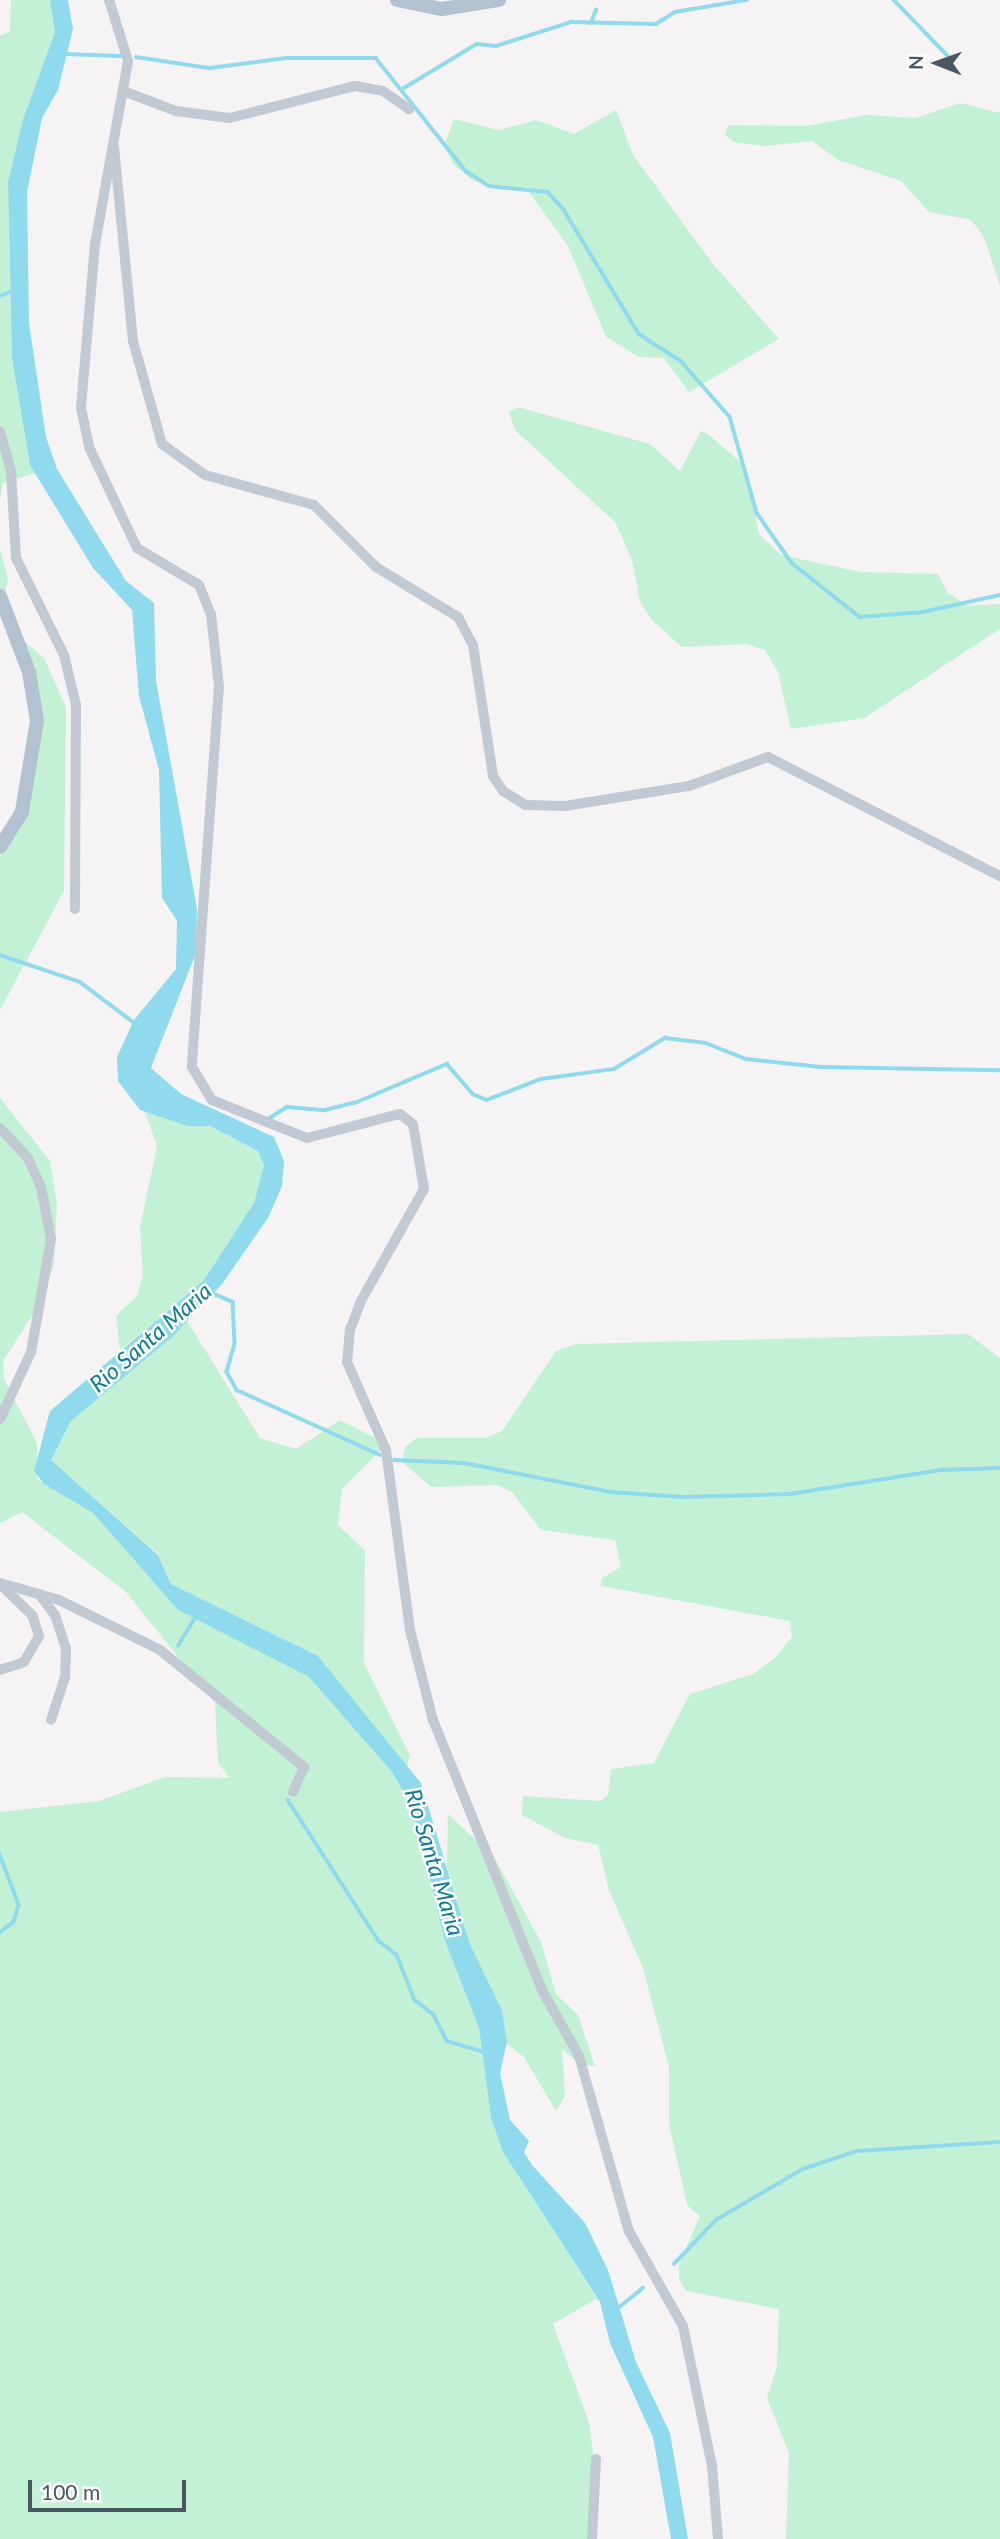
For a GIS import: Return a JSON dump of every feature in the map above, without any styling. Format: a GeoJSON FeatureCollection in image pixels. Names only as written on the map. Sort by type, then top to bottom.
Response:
{"type":"FeatureCollection","features":[{"type":"Feature","properties":{"kind":"main road"},"geometry":{"type":"LineString","coordinates":[[397,0],[442,9],[499,0]]}},
{"type":"Feature","properties":{"kind":"main road"},"geometry":{"type":"LineString","coordinates":[[0,596],[29,672],[37,721],[22,812],[0,847]]}},
{"type":"Feature","properties":{"kind":"street"},"geometry":{"type":"LineString","coordinates":[[109,0],[125,42],[126,92],[113,141],[90,284],[83,422],[136,548],[205,591],[219,686],[192,1067],[212,1100],[307,1138],[400,1114],[413,1124],[424,1189],[361,1301],[347,1362],[386,1450],[410,1630],[433,1720],[543,1992],[579,2056],[629,2231],[683,2326],[712,2466],[718,2539]]}},
{"type":"Feature","properties":{"kind":"street"},"geometry":{"type":"LineString","coordinates":[[126,92],[176,111],[230,118],[355,86],[383,91],[409,109]]}},
{"type":"Feature","properties":{"kind":"street"},"geometry":{"type":"LineString","coordinates":[[113,141],[135,354],[162,444],[205,475],[314,505],[376,567],[457,617],[473,645],[489,755],[503,791],[525,805],[565,806],[689,786],[768,757],[835,786],[1000,876]]}},
{"type":"Feature","properties":{"kind":"street"},"geometry":{"type":"LineString","coordinates":[[0,431],[11,471],[16,558],[64,655],[76,705],[75,909]]}},
{"type":"Feature","properties":{"kind":"street"},"geometry":{"type":"LineString","coordinates":[[0,1128],[41,1187],[51,1239],[31,1352],[0,1419]]}},
{"type":"Feature","properties":{"kind":"street"},"geometry":{"type":"LineString","coordinates":[[0,1583],[37,1592],[160,1650],[304,1767],[293,1792]]}},
{"type":"Feature","properties":{"kind":"street"},"geometry":{"type":"LineString","coordinates":[[0,1583],[32,1615],[39,1636],[24,1662],[0,1670]]}},
{"type":"Feature","properties":{"kind":"street"},"geometry":{"type":"LineString","coordinates":[[37,1592],[55,1615],[66,1649],[65,1677],[51,1720]]}},
{"type":"Feature","properties":{"kind":"street"},"geometry":{"type":"LineString","coordinates":[[592,2539],[596,2459]]}},
{"type":"Feature","properties":{"kind":"green space"},"geometry":{"type":"Polygon","coordinates":[[[11,0],[50,0],[56,29],[23,119],[8,182],[12,358],[35,473],[3,483],[0,498],[0,36],[10,31],[11,0]]]}},
{"type":"Feature","properties":{"kind":"green space"},"geometry":{"type":"Polygon","coordinates":[[[960,103],[1000,113],[1000,286],[984,237],[971,220],[929,212],[901,181],[838,160],[812,141],[765,146],[733,142],[725,135],[728,125],[806,126],[867,115],[915,118],[960,103]]]}},
{"type":"Feature","properties":{"kind":"green space"},"geometry":{"type":"Polygon","coordinates":[[[616,110],[633,155],[713,264],[779,339],[689,392],[664,358],[639,357],[606,337],[568,246],[528,191],[474,181],[453,164],[444,146],[454,119],[499,130],[536,120],[574,134],[616,110]]]}},
{"type":"Feature","properties":{"kind":"green space"},"geometry":{"type":"Polygon","coordinates":[[[518,407],[650,444],[680,471],[701,431],[746,467],[759,534],[781,555],[861,572],[938,574],[948,593],[969,606],[1000,604],[1000,629],[864,718],[791,729],[778,672],[765,650],[747,644],[682,647],[652,620],[640,602],[632,560],[615,522],[515,430],[509,412],[518,407]]]}},
{"type":"Feature","properties":{"kind":"green space"},"geometry":{"type":"Polygon","coordinates":[[[0,548],[8,580],[3,601],[25,642],[44,658],[66,707],[64,891],[0,1010],[0,856],[30,801],[41,732],[0,607],[0,548]]]}},
{"type":"Feature","properties":{"kind":"green space"},"geometry":{"type":"Polygon","coordinates":[[[0,1098],[50,1161],[57,1204],[54,1265],[41,1302],[3,1361],[4,1379],[37,1443],[37,1479],[93,1513],[178,1610],[310,1677],[392,1772],[411,1804],[445,1941],[479,2028],[491,2118],[503,2152],[600,2303],[596,2299],[553,2324],[589,2422],[594,2462],[587,2539],[0,2539],[0,1812],[99,1801],[165,1777],[230,1778],[218,1763],[215,1703],[126,1592],[22,1512],[0,1523],[0,1098]]]}},
{"type":"Feature","properties":{"kind":"green space"},"geometry":{"type":"Polygon","coordinates":[[[145,1112],[210,1126],[258,1151],[264,1165],[254,1203],[204,1280],[120,1350],[116,1316],[137,1296],[143,1275],[140,1228],[157,1146],[145,1112]]]}},
{"type":"Feature","properties":{"kind":"green space"},"geometry":{"type":"Polygon","coordinates":[[[187,1321],[260,1438],[296,1449],[340,1420],[387,1444],[342,1489],[338,1525],[365,1551],[364,1663],[410,1756],[407,1766],[318,1656],[171,1584],[158,1554],[51,1460],[71,1421],[187,1321]]]}},
{"type":"Feature","properties":{"kind":"green space"},"geometry":{"type":"Polygon","coordinates":[[[968,1334],[1000,1358],[1000,2539],[786,2539],[789,2453],[767,2398],[777,2366],[779,2309],[686,2291],[679,2279],[679,2264],[700,2216],[687,2205],[669,2124],[669,2067],[643,1968],[609,1890],[598,1845],[565,1838],[522,1815],[523,1796],[601,1801],[608,1795],[611,1769],[654,1763],[690,1694],[753,1674],[775,1658],[792,1637],[790,1621],[601,1586],[602,1578],[621,1567],[615,1540],[541,1530],[512,1492],[497,1485],[431,1487],[402,1462],[405,1447],[417,1438],[485,1438],[502,1431],[556,1351],[576,1344],[968,1334]]]}},
{"type":"Feature","properties":{"kind":"green space"},"geometry":{"type":"Polygon","coordinates":[[[448,1814],[494,1857],[541,1942],[556,1994],[578,2015],[595,2066],[581,2065],[562,2049],[565,2096],[556,2111],[524,2057],[507,2044],[502,2010],[470,1944],[447,1866],[448,1814]]]}},
{"type":"Feature","properties":{"kind":"water","name":"Rio Santa Maria"},"geometry":{"type":"Polygon","coordinates":[[[50,0],[68,0],[73,29],[58,90],[42,118],[27,192],[29,323],[46,437],[57,469],[126,581],[154,603],[156,681],[197,909],[196,953],[151,1068],[181,1094],[274,1137],[284,1161],[282,1186],[268,1218],[222,1284],[171,1338],[71,1421],[51,1460],[158,1555],[171,1584],[318,1656],[421,1783],[470,1944],[502,2010],[507,2042],[500,2073],[510,2120],[529,2141],[524,2152],[532,2165],[585,2223],[608,2270],[636,2362],[670,2433],[688,2539],[671,2539],[653,2437],[610,2343],[600,2302],[503,2152],[491,2118],[479,2028],[445,1941],[411,1804],[392,1772],[309,1677],[178,1610],[93,1513],[44,1484],[34,1471],[50,1411],[204,1280],[254,1203],[264,1165],[258,1151],[210,1126],[188,1126],[140,1110],[118,1081],[117,1057],[134,1020],[176,969],[177,921],[162,898],[159,770],[139,696],[132,610],[93,568],[30,465],[12,358],[8,182],[23,119],[55,32],[50,0]]]}},
{"type":"Feature","properties":{"kind":"waterway"},"geometry":{"type":"LineString","coordinates":[[404,88],[477,44],[496,46],[571,22],[656,24],[675,12],[747,0]]}},
{"type":"Feature","properties":{"kind":"waterway"},"geometry":{"type":"LineString","coordinates":[[894,0],[949,57]]}},
{"type":"Feature","properties":{"kind":"waterway"},"geometry":{"type":"LineString","coordinates":[[591,23],[596,10]]}},
{"type":"Feature","properties":{"kind":"waterway"},"geometry":{"type":"LineString","coordinates":[[66,54],[120,56]]}},
{"type":"Feature","properties":{"kind":"waterway"},"geometry":{"type":"LineString","coordinates":[[136,57],[210,68],[286,58],[376,58],[466,171],[489,186],[548,192],[564,210],[639,334],[681,361],[730,417],[757,513],[792,563],[860,617],[923,612],[1000,595]]}},
{"type":"Feature","properties":{"kind":"waterway"},"geometry":{"type":"LineString","coordinates":[[0,296],[11,292]]}},
{"type":"Feature","properties":{"kind":"waterway"},"geometry":{"type":"LineString","coordinates":[[0,955],[80,982],[136,1024]]}},
{"type":"Feature","properties":{"kind":"waterway"},"geometry":{"type":"LineString","coordinates":[[268,1119],[287,1107],[325,1110],[357,1102],[447,1064],[473,1094],[487,1100],[541,1079],[614,1069],[665,1038],[706,1043],[746,1059],[821,1067],[1000,1070]]}},
{"type":"Feature","properties":{"kind":"waterway","name":"Rio Santa Maria"},"geometry":{"type":"LineString","coordinates":[[212,1293],[233,1302],[235,1344],[227,1372],[237,1390],[380,1455]]}},
{"type":"Feature","properties":{"kind":"waterway"},"geometry":{"type":"LineString","coordinates":[[394,1460],[464,1463],[610,1492],[683,1497],[790,1494],[942,1470],[1000,1468]]}},
{"type":"Feature","properties":{"kind":"waterway"},"geometry":{"type":"LineString","coordinates":[[178,1646],[195,1618]]}},
{"type":"Feature","properties":{"kind":"waterway"},"geometry":{"type":"LineString","coordinates":[[288,1800],[379,1941],[397,1955],[415,2000],[434,2015],[447,2041],[488,2053]]}},
{"type":"Feature","properties":{"kind":"waterway"},"geometry":{"type":"LineString","coordinates":[[0,1854],[19,1905],[14,1922],[0,1933]]}},
{"type":"Feature","properties":{"kind":"waterway"},"geometry":{"type":"LineString","coordinates":[[674,2264],[716,2220],[803,2169],[857,2151],[1000,2142]]}},
{"type":"Feature","properties":{"kind":"waterway"},"geometry":{"type":"LineString","coordinates":[[617,2309],[643,2288]]}}]}
